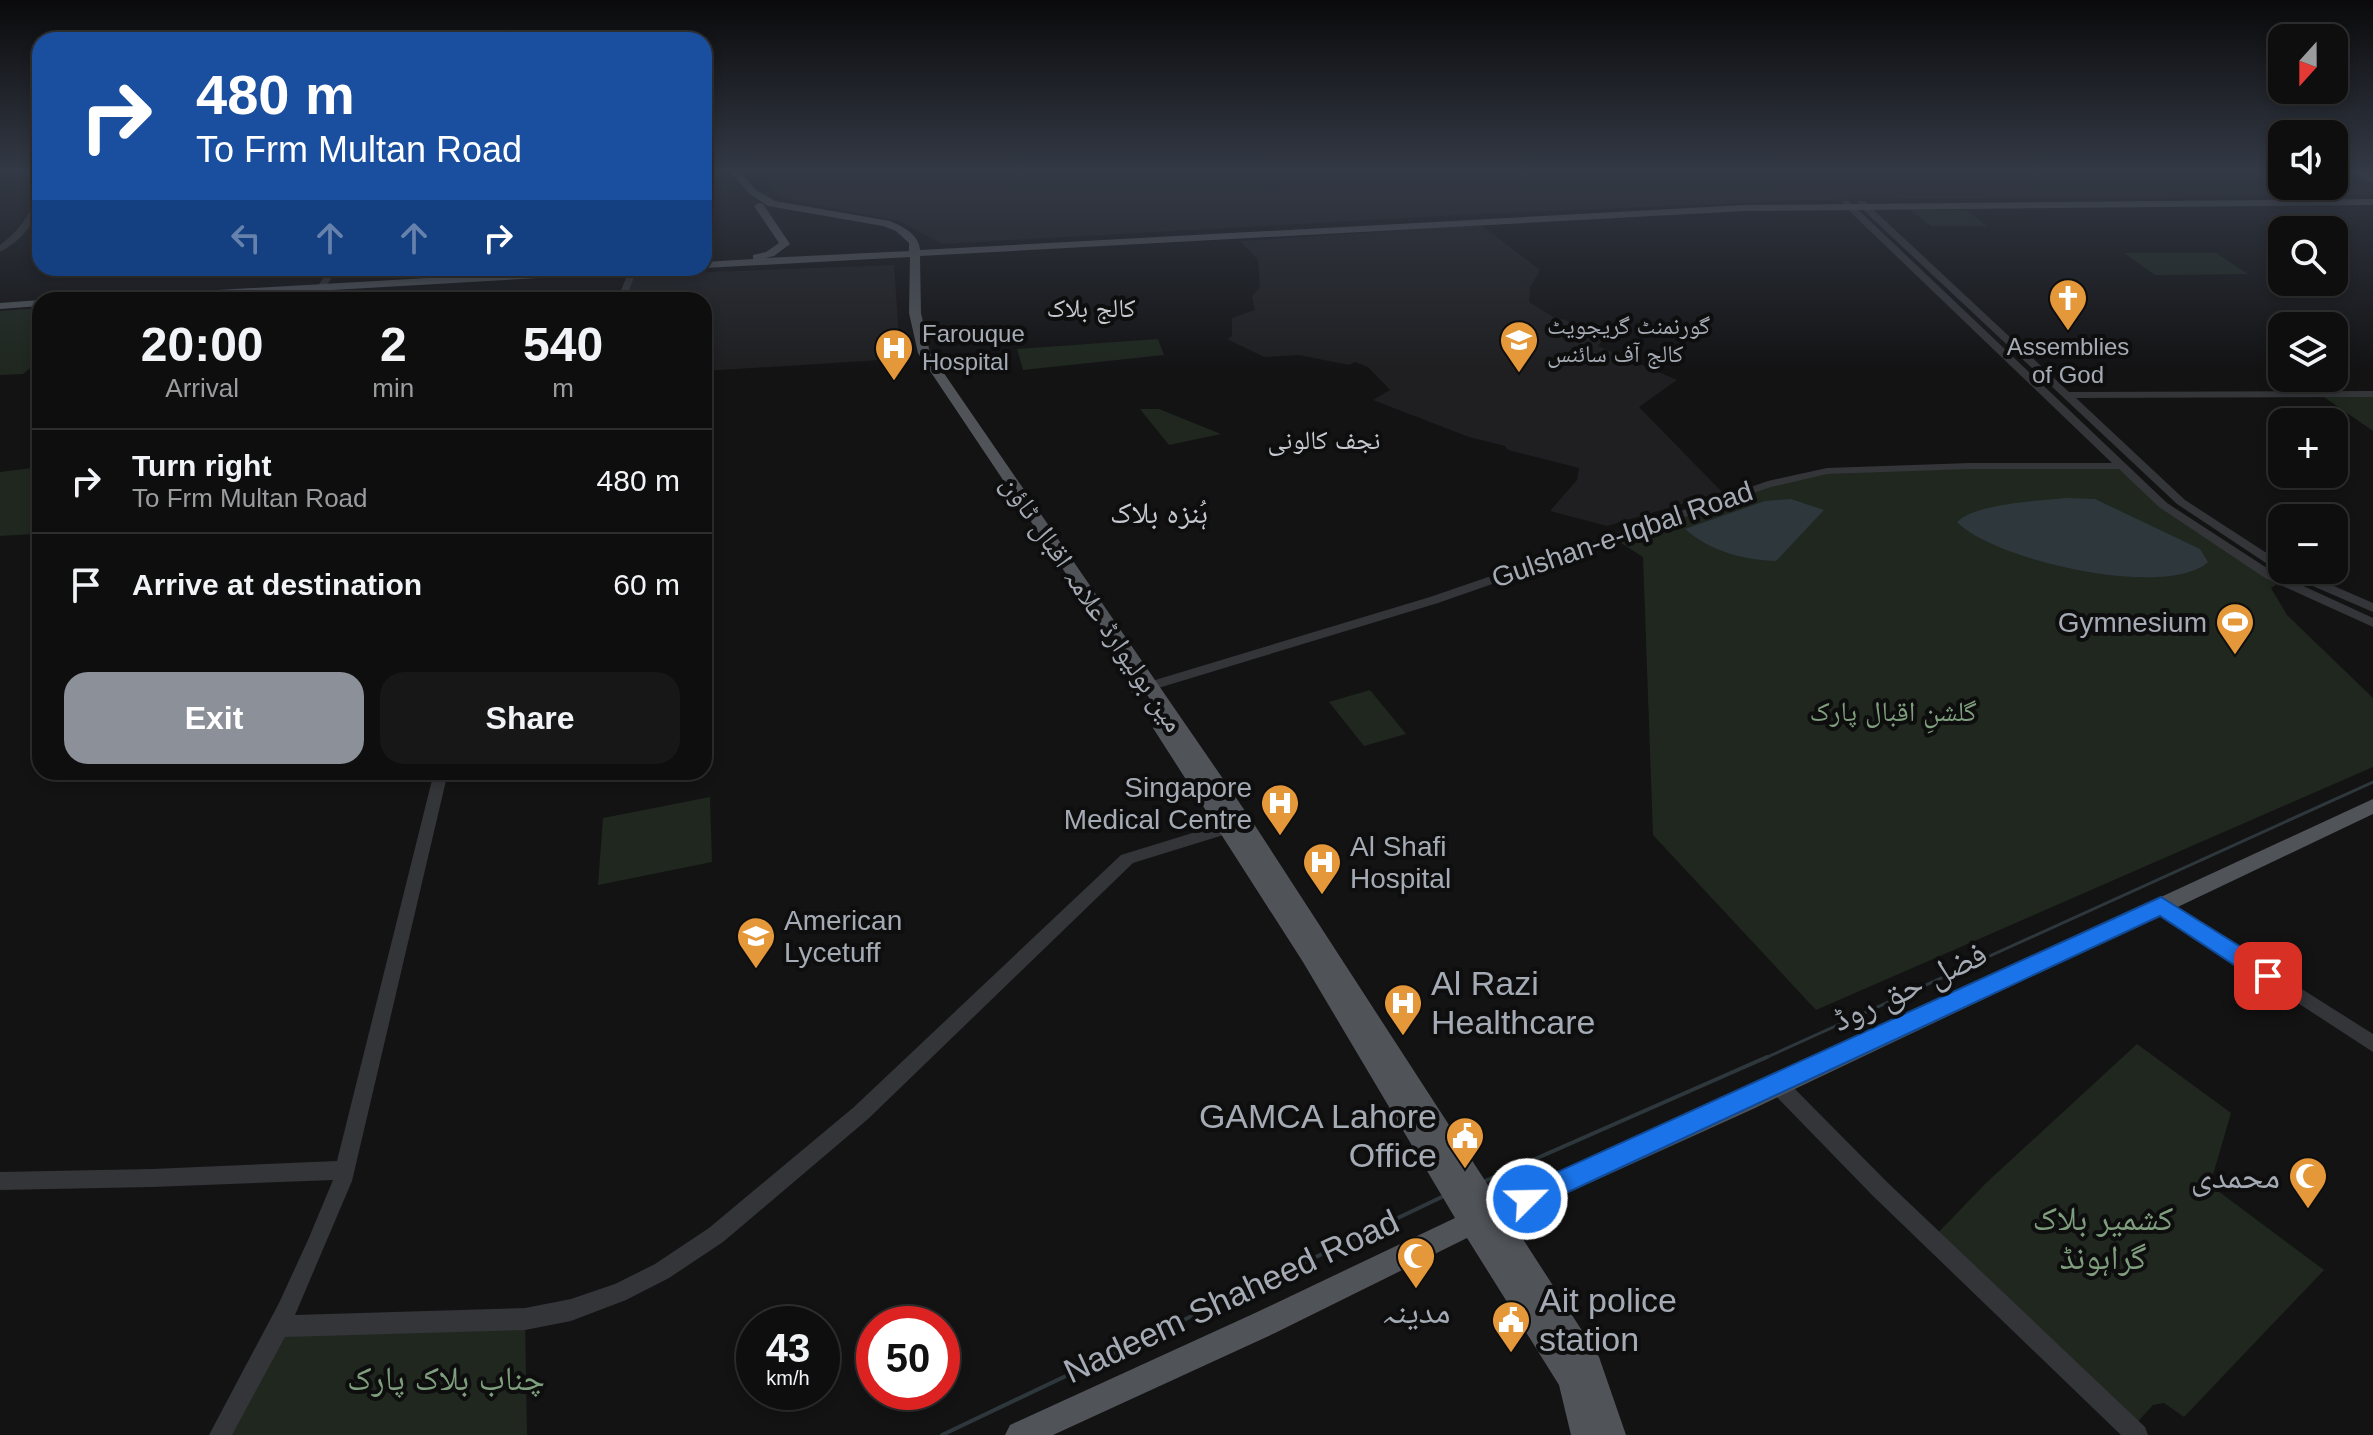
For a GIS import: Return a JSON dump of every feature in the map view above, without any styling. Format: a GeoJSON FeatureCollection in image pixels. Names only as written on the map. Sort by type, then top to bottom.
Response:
{"type":"FeatureCollection","features":[{"type":"Feature","properties":{"kind":"main road"},"geometry":{"type":"LineString","coordinates":[[751,260],[770,254],[785,244],[782,236]]}},
{"type":"Feature","properties":{"kind":"main road"},"geometry":{"type":"LineString","coordinates":[[897,236],[911,254],[928,256],[1114,240]]}},
{"type":"Feature","properties":{"kind":"main road"},"geometry":{"type":"LineString","coordinates":[[908,236],[914,242],[911,254]]}},
{"type":"Feature","properties":{"kind":"main road"},"geometry":{"type":"LineString","coordinates":[[913,236],[944,249]]}},
{"type":"Feature","properties":{"kind":"main road"},"geometry":{"type":"LineString","coordinates":[[712,262],[911,254],[944,249],[1191,236]]}},
{"type":"Feature","properties":{"kind":"main road","name":"مین بولیوارڈ علامہ اقبال ٹاؤن"},"geometry":{"type":"LineString","coordinates":[[911,254],[913,354],[1142,688],[1245,826],[1455,1180]]}},
{"type":"Feature","properties":{"kind":"main road"},"geometry":{"type":"LineString","coordinates":[[187,292],[473,276]]}},
{"type":"Feature","properties":{"kind":"main road"},"geometry":{"type":"LineString","coordinates":[[229,292],[489,276]]}},
{"type":"Feature","properties":{"kind":"main road"},"geometry":{"type":"LineString","coordinates":[[613,276],[627,284]]}},
{"type":"Feature","properties":{"kind":"main road"},"geometry":{"type":"LineString","coordinates":[[0,304],[32,302]]}},
{"type":"Feature","properties":{"kind":"main road","name":"مین بولیوارڈ علامہ اقبال ٹاؤن"},"geometry":{"type":"LineString","coordinates":[[1142,688],[1228,828],[1455,1180]]}},
{"type":"Feature","properties":{"kind":"main road","name":"فضل حق روڈ"},"geometry":{"type":"LineString","coordinates":[[1479,1212],[1778,1085],[2373,806]]}},
{"type":"Feature","properties":{"kind":"main road"},"geometry":{"type":"LineString","coordinates":[[1455,1180],[1589,1367],[1611,1435]]}},
{"type":"Feature","properties":{"kind":"main road"},"geometry":{"type":"LineString","coordinates":[[1479,1212],[1570,1376],[1578,1396],[1586,1435]]}},
{"type":"Feature","properties":{"kind":"main road","name":"Nadeem Shaheed Road"},"geometry":{"type":"LineString","coordinates":[[1020,1435],[1479,1212]]}},
{"type":"Feature","properties":{"kind":"street"},"geometry":{"type":"LineString","coordinates":[[0,249],[15,236]]}},
{"type":"Feature","properties":{"kind":"street"},"geometry":{"type":"LineString","coordinates":[[1880,236],[2163,505],[2269,575],[2373,623]]}},
{"type":"Feature","properties":{"kind":"street"},"geometry":{"type":"LineString","coordinates":[[1897,236],[2168,490],[2222,531],[2268,559]]}},
{"type":"Feature","properties":{"kind":"street"},"geometry":{"type":"LineString","coordinates":[[1909,264],[1927,264]]}},
{"type":"Feature","properties":{"kind":"street"},"geometry":{"type":"LineString","coordinates":[[323,284],[329,276]]}},
{"type":"Feature","properties":{"kind":"street"},"geometry":{"type":"LineString","coordinates":[[624,292],[630,276]]}},
{"type":"Feature","properties":{"kind":"street"},"geometry":{"type":"LineString","coordinates":[[1968,320],[1988,320]]}},
{"type":"Feature","properties":{"kind":"street"},"geometry":{"type":"LineString","coordinates":[[2067,395],[2373,394]]}},
{"type":"Feature","properties":{"kind":"street","name":"Gulshan-e-Iqbal Road"},"geometry":{"type":"LineString","coordinates":[[1142,688],[1434,600],[1735,495],[1812,474],[1898,467],[2122,466]]}},
{"type":"Feature","properties":{"kind":"street"},"geometry":{"type":"LineString","coordinates":[[2148,490],[2168,490]]}},
{"type":"Feature","properties":{"kind":"street"},"geometry":{"type":"LineString","coordinates":[[2318,584],[2373,608]]}},
{"type":"Feature","properties":{"kind":"street"},"geometry":{"type":"LineString","coordinates":[[220,1435],[281,1326],[318,1247],[343,1170],[439,780]]}},
{"type":"Feature","properties":{"kind":"street"},"geometry":{"type":"LineString","coordinates":[[281,1326],[525,1319],[571,1310],[619,1293],[662,1271],[716,1235],[861,1113],[1127,859],[1228,828]]}},
{"type":"Feature","properties":{"kind":"street"},"geometry":{"type":"LineString","coordinates":[[2161,906],[2373,1044]]}},
{"type":"Feature","properties":{"kind":"street"},"geometry":{"type":"LineString","coordinates":[[1778,1085],[1880,1189],[2137,1435]]}},
{"type":"Feature","properties":{"kind":"street"},"geometry":{"type":"LineString","coordinates":[[0,1181],[343,1170]]}},
{"type":"Feature","properties":{"kind":"shaded area"},"geometry":{"type":"Polygon","coordinates":[[[927,236],[1085,236],[942,244],[927,236]]]}},
{"type":"Feature","properties":{"kind":"shaded area","name":"گورنمنٹ گریجویٹ کالج آف سائنس"},"geometry":{"type":"Polygon","coordinates":[[[1316,236],[1495,236],[1540,270],[1530,288],[1529,302],[1558,320],[1563,319],[1604,338],[1598,346],[1677,380],[1639,407],[1722,492],[1607,526],[1550,511],[1577,480],[1579,468],[1508,450],[1505,446],[1469,437],[1373,400],[1390,390],[1368,367],[1355,362],[1349,365],[1299,355],[1264,357],[1227,339],[1232,336],[1232,318],[1255,310],[1252,296],[1260,287],[1258,260],[1240,241],[1316,236]]]}},
{"type":"Feature","properties":{"kind":"shaded area"},"geometry":{"type":"Polygon","coordinates":[[[894,265],[900,352],[880,360],[712,370],[712,292],[624,292],[631,276],[712,276],[712,272],[894,265]]]}},
{"type":"Feature","properties":{"kind":"shaded area"},"geometry":{"type":"Polygon","coordinates":[[[2066,498],[2095,499],[2200,549],[2208,562],[2187,573],[2157,577],[2081,570],[2006,550],[1976,536],[1957,522],[1992,507],[2066,498]]]}},
{"type":"Feature","properties":{"kind":"shaded area"},"geometry":{"type":"Polygon","coordinates":[[[1791,499],[1824,510],[1776,561],[1728,553],[1705,543],[1685,529],[1765,501],[1791,499]]]}},
{"type":"Feature","properties":{"kind":"green space"},"geometry":{"type":"Polygon","coordinates":[[[2124,253],[2216,253],[2248,274],[2155,275],[2124,253]]]}},
{"type":"Feature","properties":{"kind":"green space"},"geometry":{"type":"Polygon","coordinates":[[[32,309],[32,367],[23,374],[0,375],[0,311],[32,309]]]}},
{"type":"Feature","properties":{"kind":"green space"},"geometry":{"type":"Polygon","coordinates":[[[1158,339],[1164,355],[1023,370],[1017,349],[1158,339]]]}},
{"type":"Feature","properties":{"kind":"green space"},"geometry":{"type":"Polygon","coordinates":[[[2321,395],[2373,395],[2373,431],[2348,414],[2348,408],[2340,408],[2321,395]]]}},
{"type":"Feature","properties":{"kind":"green space"},"geometry":{"type":"Polygon","coordinates":[[[1140,409],[1159,409],[1221,434],[1169,445],[1140,409]]]}},
{"type":"Feature","properties":{"kind":"green space","name":"گلشنِ اقبال پارک"},"geometry":{"type":"Polygon","coordinates":[[[2122,466],[2163,505],[2268,572],[2268,584],[2277,584],[2271,588],[2287,615],[2373,698],[2373,767],[1816,1010],[1653,835],[1643,557],[1610,536],[1768,484],[1827,471],[2122,466]]]}},
{"type":"Feature","properties":{"kind":"green space"},"geometry":{"type":"Polygon","coordinates":[[[32,468],[32,534],[0,536],[0,472],[32,468]]]}},
{"type":"Feature","properties":{"kind":"green space"},"geometry":{"type":"Polygon","coordinates":[[[1370,690],[1406,734],[1364,746],[1329,702],[1370,690]]]}},
{"type":"Feature","properties":{"kind":"green space"},"geometry":{"type":"Polygon","coordinates":[[[710,797],[712,862],[598,885],[603,818],[710,797]]]}},
{"type":"Feature","properties":{"kind":"green space","name":"کشمیر بلاک ﮔﺮﺍﮨﻮﻧﮉ"},"geometry":{"type":"Polygon","coordinates":[[[2137,1044],[2231,1113],[2210,1185],[2324,1270],[2184,1417],[2164,1403],[2153,1405],[2131,1429],[1932,1239],[1986,1183],[2137,1044]]]}},
{"type":"Feature","properties":{"kind":"green space","name":"چناب بلاک پارک"},"geometry":{"type":"Polygon","coordinates":[[[525,1319],[527,1435],[220,1435],[281,1326],[525,1319]]]}},
{"type":"Feature","properties":{"kind":"waterway"},"geometry":{"type":"LineString","coordinates":[[1763,1059],[2373,782]]}},
{"type":"Feature","properties":{"kind":"waterway"},"geometry":{"type":"LineString","coordinates":[[1485,1181],[1767,1057]]}},
{"type":"Feature","properties":{"kind":"waterway"},"geometry":{"type":"LineString","coordinates":[[942,1435],[1444,1196]]}},
{"type":"Feature","properties":{"kind":"place","name":"Assemblies of God"},"geometry":{"type":"Point","coordinates":[2068,332]}},
{"type":"Feature","properties":{"kind":"place","name":"گورنمنٹ گریجویٹ کالج آف سائنس"},"geometry":{"type":"Point","coordinates":[1519,374]}},
{"type":"Feature","properties":{"kind":"place","name":"Farouque Hospital"},"geometry":{"type":"Point","coordinates":[894,382]}},
{"type":"Feature","properties":{"kind":"place","name":"Gymnesium"},"geometry":{"type":"Point","coordinates":[2235,656]}},
{"type":"Feature","properties":{"kind":"place","name":"Singapore Medical Centre"},"geometry":{"type":"Point","coordinates":[1280,837]}},
{"type":"Feature","properties":{"kind":"place","name":"Al Shafi Hospital"},"geometry":{"type":"Point","coordinates":[1322,896]}},
{"type":"Feature","properties":{"kind":"place","name":"American Lycetuff"},"geometry":{"type":"Point","coordinates":[756,970]}},
{"type":"Feature","properties":{"kind":"place","name":"Al Razi Healthcare"},"geometry":{"type":"Point","coordinates":[1403,1037]}},
{"type":"Feature","properties":{"kind":"place","name":"GAMCA Lahore Office"},"geometry":{"type":"Point","coordinates":[1465,1170]}},
{"type":"Feature","properties":{"kind":"place","name":"محمدی"},"geometry":{"type":"Point","coordinates":[2308,1210]}},
{"type":"Feature","properties":{"kind":"place","name":"مدینہ"},"geometry":{"type":"Point","coordinates":[1416,1290]}},
{"type":"Feature","properties":{"kind":"place","name":"Ait police station"},"geometry":{"type":"Point","coordinates":[1511,1354]}},
{"type":"Feature","properties":{"kind":"district","name":"کالج بلاک"},"geometry":{"type":"Point","coordinates":[1091,308]}},
{"type":"Feature","properties":{"kind":"district","name":"نجف کالونی"},"geometry":{"type":"Point","coordinates":[1324,440]}},
{"type":"Feature","properties":{"kind":"district","name":"ہُنزہ بلاک"},"geometry":{"type":"Point","coordinates":[1159,513]}},
{"type":"Feature","properties":{"kind":"route"},"geometry":{"type":"LineString","coordinates":[[1527,1199],[1747,1100],[2161,906],[2268,976]]}}]}
